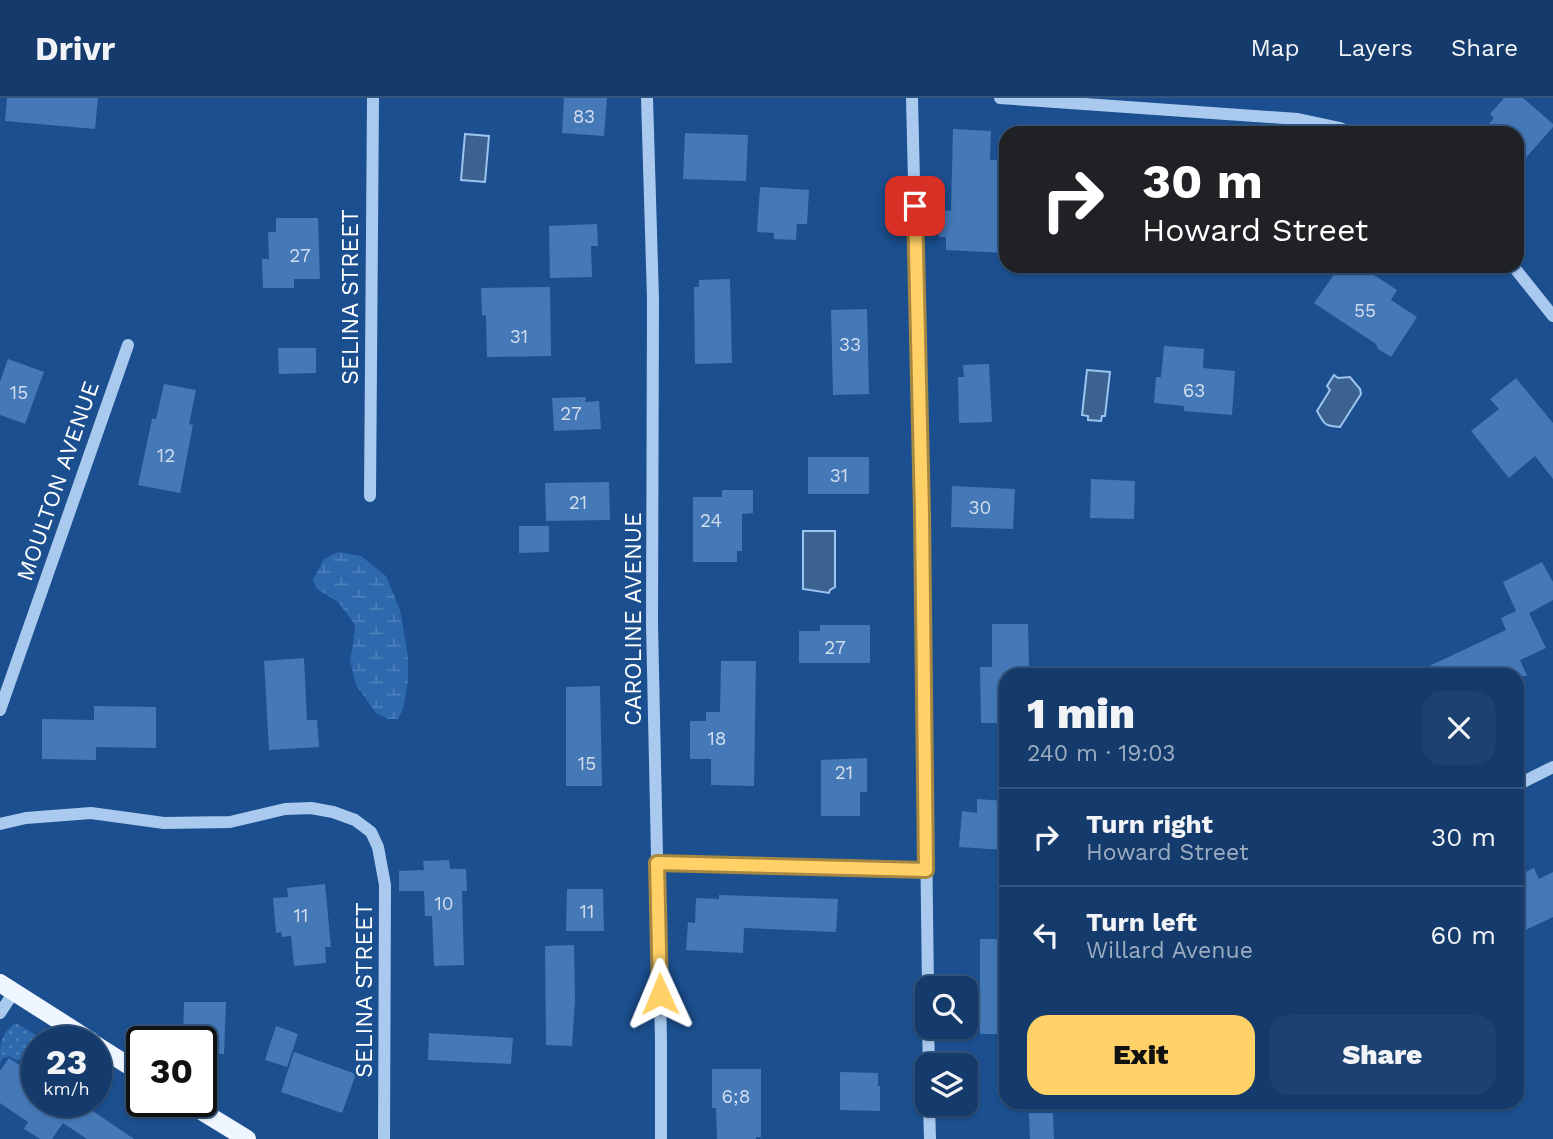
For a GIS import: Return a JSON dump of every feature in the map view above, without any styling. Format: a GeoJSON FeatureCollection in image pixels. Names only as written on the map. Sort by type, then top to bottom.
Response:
{"type":"FeatureCollection","features":[{"type":"Feature","properties":{"kind":"main road"},"geometry":{"type":"LineString","coordinates":[[7,987],[68,1026]]}},
{"type":"Feature","properties":{"kind":"main road"},"geometry":{"type":"LineString","coordinates":[[210,1117],[242,1138]]}},
{"type":"Feature","properties":{"kind":"street","name":"SELINA STREET"},"geometry":{"type":"LineString","coordinates":[[370,496],[373,98]]}},
{"type":"Feature","properties":{"kind":"street","name":"CAROLINE AVENUE"},"geometry":{"type":"LineString","coordinates":[[648,98],[653,299],[652,624],[661,1139]]}},
{"type":"Feature","properties":{"kind":"street"},"geometry":{"type":"LineString","coordinates":[[912,98],[922,501],[928,976]]}},
{"type":"Feature","properties":{"kind":"street"},"geometry":{"type":"LineString","coordinates":[[1000,98],[1226,112],[1298,119],[1331,126]]}},
{"type":"Feature","properties":{"kind":"street"},"geometry":{"type":"LineString","coordinates":[[1519,273],[1553,316]]}},
{"type":"Feature","properties":{"kind":"street","name":"MOULTON AVENUE"},"geometry":{"type":"LineString","coordinates":[[0,710],[128,345]]}},
{"type":"Feature","properties":{"kind":"street"},"geometry":{"type":"LineString","coordinates":[[1524,782],[1553,767]]}},
{"type":"Feature","properties":{"kind":"street","name":"SELINA STREET"},"geometry":{"type":"LineString","coordinates":[[0,824],[26,818],[91,813],[164,823],[230,822],[285,809],[311,808],[355,820],[371,832],[385,886],[384,1139]]}},
{"type":"Feature","properties":{"kind":"street"},"geometry":{"type":"LineString","coordinates":[[657,863],[926,870]]}},
{"type":"Feature","properties":{"kind":"street"},"geometry":{"type":"LineString","coordinates":[[0,1013],[7,987]]}},
{"type":"Feature","properties":{"kind":"street"},"geometry":{"type":"LineString","coordinates":[[929,1116],[930,1139]]}},
{"type":"Feature","properties":{"kind":"green space"},"geometry":{"type":"Polygon","coordinates":[[[338,552],[361,556],[386,576],[400,610],[408,656],[408,681],[403,709],[398,719],[388,719],[376,713],[356,685],[350,660],[355,625],[338,602],[317,589],[313,580],[324,559],[338,552]]]}},
{"type":"Feature","properties":{"kind":"green space"},"geometry":{"type":"Polygon","coordinates":[[[16,1023],[21,1026],[21,1058],[17,1061],[9,1056],[0,1062],[2,1040],[16,1023]]]}},
{"type":"Feature","properties":{"kind":"shaded area"},"geometry":{"type":"Polygon","coordinates":[[[465,134],[489,136],[485,182],[461,180],[465,134]]]}},
{"type":"Feature","properties":{"kind":"shaded area"},"geometry":{"type":"Polygon","coordinates":[[[1087,370],[1110,372],[1105,416],[1102,416],[1101,421],[1088,420],[1088,416],[1082,415],[1087,370]]]}},
{"type":"Feature","properties":{"kind":"shaded area"},"geometry":{"type":"Polygon","coordinates":[[[1334,375],[1338,378],[1350,377],[1361,394],[1340,427],[1325,424],[1317,411],[1330,390],[1327,386],[1334,375]]]}},
{"type":"Feature","properties":{"kind":"shaded area"},"geometry":{"type":"Polygon","coordinates":[[[803,531],[835,531],[835,587],[829,593],[803,589],[803,531]]]}},
{"type":"Feature","properties":{"kind":"building"},"geometry":{"type":"Polygon","coordinates":[[[7,98],[98,98],[95,129],[5,121],[7,98]]]}},
{"type":"Feature","properties":{"kind":"building"},"geometry":{"type":"Polygon","coordinates":[[[564,98],[607,98],[604,136],[562,133],[564,98]]]}},
{"type":"Feature","properties":{"kind":"building"},"geometry":{"type":"Polygon","coordinates":[[[1504,98],[1523,98],[1553,124],[1553,127],[1524,160],[1524,126],[1487,126],[1494,118],[1490,114],[1504,98]]]}},
{"type":"Feature","properties":{"kind":"building"},"geometry":{"type":"Polygon","coordinates":[[[953,129],[991,131],[990,160],[998,160],[999,253],[946,250],[946,237],[939,237],[940,210],[951,211],[953,129]]]}},
{"type":"Feature","properties":{"kind":"building"},"geometry":{"type":"Polygon","coordinates":[[[685,133],[748,135],[746,181],[683,179],[685,133]]]}},
{"type":"Feature","properties":{"kind":"building"},"geometry":{"type":"Polygon","coordinates":[[[760,187],[809,190],[807,224],[797,224],[796,240],[774,239],[774,233],[757,232],[760,187]]]}},
{"type":"Feature","properties":{"kind":"building"},"geometry":{"type":"Polygon","coordinates":[[[276,218],[318,218],[320,279],[294,279],[294,288],[263,288],[262,259],[269,259],[268,232],[276,232],[276,218]]]}},
{"type":"Feature","properties":{"kind":"building"},"geometry":{"type":"Polygon","coordinates":[[[597,224],[598,246],[591,246],[592,277],[550,278],[549,226],[597,224]]]}},
{"type":"Feature","properties":{"kind":"building"},"geometry":{"type":"Polygon","coordinates":[[[1335,273],[1371,273],[1397,290],[1391,300],[1417,317],[1391,357],[1314,303],[1335,273]]]}},
{"type":"Feature","properties":{"kind":"building"},"geometry":{"type":"Polygon","coordinates":[[[730,279],[732,363],[695,364],[694,287],[699,287],[699,280],[730,279]]]}},
{"type":"Feature","properties":{"kind":"building"},"geometry":{"type":"Polygon","coordinates":[[[550,287],[551,356],[487,357],[486,315],[482,316],[481,288],[550,287]]]}},
{"type":"Feature","properties":{"kind":"building"},"geometry":{"type":"Polygon","coordinates":[[[867,309],[869,394],[833,395],[831,310],[867,309]]]}},
{"type":"Feature","properties":{"kind":"building"},"geometry":{"type":"Polygon","coordinates":[[[1164,346],[1204,349],[1203,368],[1235,371],[1232,415],[1184,411],[1184,406],[1154,403],[1156,377],[1161,377],[1164,346]]]}},
{"type":"Feature","properties":{"kind":"building"},"geometry":{"type":"Polygon","coordinates":[[[278,348],[316,348],[316,373],[279,374],[278,348]]]}},
{"type":"Feature","properties":{"kind":"building"},"geometry":{"type":"Polygon","coordinates":[[[8,359],[44,372],[25,424],[0,415],[0,382],[8,359]]]}},
{"type":"Feature","properties":{"kind":"building"},"geometry":{"type":"Polygon","coordinates":[[[989,364],[992,422],[959,423],[958,377],[964,377],[963,365],[989,364]]]}},
{"type":"Feature","properties":{"kind":"building"},"geometry":{"type":"Polygon","coordinates":[[[1516,378],[1553,423],[1553,479],[1535,456],[1509,478],[1471,431],[1499,409],[1490,399],[1516,378]]]}},
{"type":"Feature","properties":{"kind":"building"},"geometry":{"type":"Polygon","coordinates":[[[164,384],[196,390],[189,424],[193,425],[180,493],[138,485],[152,419],[156,419],[164,384]]]}},
{"type":"Feature","properties":{"kind":"building"},"geometry":{"type":"Polygon","coordinates":[[[586,397],[585,402],[599,401],[601,429],[554,431],[552,398],[586,397]]]}},
{"type":"Feature","properties":{"kind":"building"},"geometry":{"type":"Polygon","coordinates":[[[808,457],[869,457],[869,494],[808,494],[808,457]]]}},
{"type":"Feature","properties":{"kind":"building"},"geometry":{"type":"Polygon","coordinates":[[[1091,479],[1135,481],[1134,519],[1090,518],[1091,479]]]}},
{"type":"Feature","properties":{"kind":"building"},"geometry":{"type":"Polygon","coordinates":[[[609,482],[610,520],[546,521],[545,483],[609,482]]]}},
{"type":"Feature","properties":{"kind":"building"},"geometry":{"type":"Polygon","coordinates":[[[952,486],[1015,489],[1013,529],[951,527],[952,486]]]}},
{"type":"Feature","properties":{"kind":"building"},"geometry":{"type":"Polygon","coordinates":[[[722,490],[753,490],[753,513],[742,514],[742,551],[737,551],[737,562],[693,562],[693,497],[722,497],[722,490]]]}},
{"type":"Feature","properties":{"kind":"building"},"geometry":{"type":"Polygon","coordinates":[[[519,526],[549,526],[549,552],[519,553],[519,526]]]}},
{"type":"Feature","properties":{"kind":"building"},"geometry":{"type":"Polygon","coordinates":[[[1542,562],[1553,582],[1553,600],[1529,613],[1546,648],[1520,660],[1524,668],[1425,668],[1506,630],[1501,618],[1516,611],[1503,582],[1542,562]]]}},
{"type":"Feature","properties":{"kind":"building"},"geometry":{"type":"Polygon","coordinates":[[[992,624],[1028,624],[1029,667],[999,668],[999,723],[981,723],[980,667],[992,667],[992,624]]]}},
{"type":"Feature","properties":{"kind":"building"},"geometry":{"type":"Polygon","coordinates":[[[820,625],[870,625],[870,663],[799,663],[799,631],[820,631],[820,625]]]}},
{"type":"Feature","properties":{"kind":"building"},"geometry":{"type":"Polygon","coordinates":[[[304,658],[307,720],[317,720],[319,747],[269,750],[264,661],[304,658]]]}},
{"type":"Feature","properties":{"kind":"building"},"geometry":{"type":"Polygon","coordinates":[[[721,661],[756,661],[754,786],[711,785],[711,759],[690,759],[690,721],[706,721],[706,712],[720,712],[721,661]]]}},
{"type":"Feature","properties":{"kind":"building"},"geometry":{"type":"Polygon","coordinates":[[[600,686],[602,786],[566,786],[566,687],[600,686]]]}},
{"type":"Feature","properties":{"kind":"building"},"geometry":{"type":"Polygon","coordinates":[[[94,706],[156,707],[156,748],[96,747],[96,760],[42,759],[42,719],[94,720],[94,706]]]}},
{"type":"Feature","properties":{"kind":"building"},"geometry":{"type":"Polygon","coordinates":[[[867,758],[867,792],[860,792],[860,816],[821,816],[821,760],[867,758]]]}},
{"type":"Feature","properties":{"kind":"building"},"geometry":{"type":"Polygon","coordinates":[[[977,799],[999,801],[999,850],[959,847],[962,811],[977,813],[977,799]]]}},
{"type":"Feature","properties":{"kind":"building"},"geometry":{"type":"Polygon","coordinates":[[[449,860],[450,869],[466,869],[467,891],[462,891],[464,965],[434,966],[432,916],[425,916],[424,891],[399,891],[399,871],[424,870],[423,861],[449,860]]]}},
{"type":"Feature","properties":{"kind":"building"},"geometry":{"type":"Polygon","coordinates":[[[1534,868],[1539,879],[1553,872],[1553,917],[1524,931],[1524,873],[1534,868]]]}},
{"type":"Feature","properties":{"kind":"building"},"geometry":{"type":"Polygon","coordinates":[[[325,884],[331,947],[325,947],[326,963],[294,966],[291,936],[282,937],[281,932],[276,933],[273,898],[288,897],[287,888],[325,884]]]}},
{"type":"Feature","properties":{"kind":"building"},"geometry":{"type":"Polygon","coordinates":[[[567,889],[603,889],[604,931],[566,931],[567,889]]]}},
{"type":"Feature","properties":{"kind":"building"},"geometry":{"type":"Polygon","coordinates":[[[719,895],[838,899],[836,932],[744,928],[743,953],[686,950],[688,922],[695,923],[696,898],[719,899],[719,895]]]}},
{"type":"Feature","properties":{"kind":"building"},"geometry":{"type":"Polygon","coordinates":[[[980,939],[999,939],[999,1034],[980,1034],[980,939]]]}},
{"type":"Feature","properties":{"kind":"building"},"geometry":{"type":"Polygon","coordinates":[[[574,945],[575,1001],[572,1046],[546,1045],[545,946],[574,945]]]}},
{"type":"Feature","properties":{"kind":"building"},"geometry":{"type":"Polygon","coordinates":[[[184,1002],[226,1002],[224,1054],[217,1054],[217,1026],[183,1026],[184,1002]]]}},
{"type":"Feature","properties":{"kind":"building"},"geometry":{"type":"Polygon","coordinates":[[[276,1026],[298,1034],[287,1067],[265,1060],[276,1026]]]}},
{"type":"Feature","properties":{"kind":"building"},"geometry":{"type":"Polygon","coordinates":[[[429,1033],[513,1038],[511,1064],[428,1060],[429,1033]]]}},
{"type":"Feature","properties":{"kind":"building"},"geometry":{"type":"Polygon","coordinates":[[[294,1052],[356,1074],[342,1113],[281,1092],[294,1052]]]}},
{"type":"Feature","properties":{"kind":"building"},"geometry":{"type":"Polygon","coordinates":[[[9,1058],[21,1066],[21,1117],[102,1117],[134,1139],[87,1139],[63,1123],[52,1139],[40,1139],[24,1129],[28,1122],[0,1103],[0,1071],[9,1058]]]}},
{"type":"Feature","properties":{"kind":"building"},"geometry":{"type":"Polygon","coordinates":[[[712,1069],[761,1069],[761,1137],[717,1139],[716,1108],[712,1108],[712,1069]]]}},
{"type":"Feature","properties":{"kind":"building"},"geometry":{"type":"Polygon","coordinates":[[[840,1072],[878,1073],[880,1111],[840,1110],[840,1072]]]}},
{"type":"Feature","properties":{"kind":"building"},"geometry":{"type":"Polygon","coordinates":[[[1029,1113],[1053,1113],[1054,1139],[1030,1139],[1029,1113]]]}},
{"type":"Feature","properties":{"kind":"route"},"geometry":{"type":"LineString","coordinates":[[660,994],[657,863],[926,870],[915,206]]}}]}
